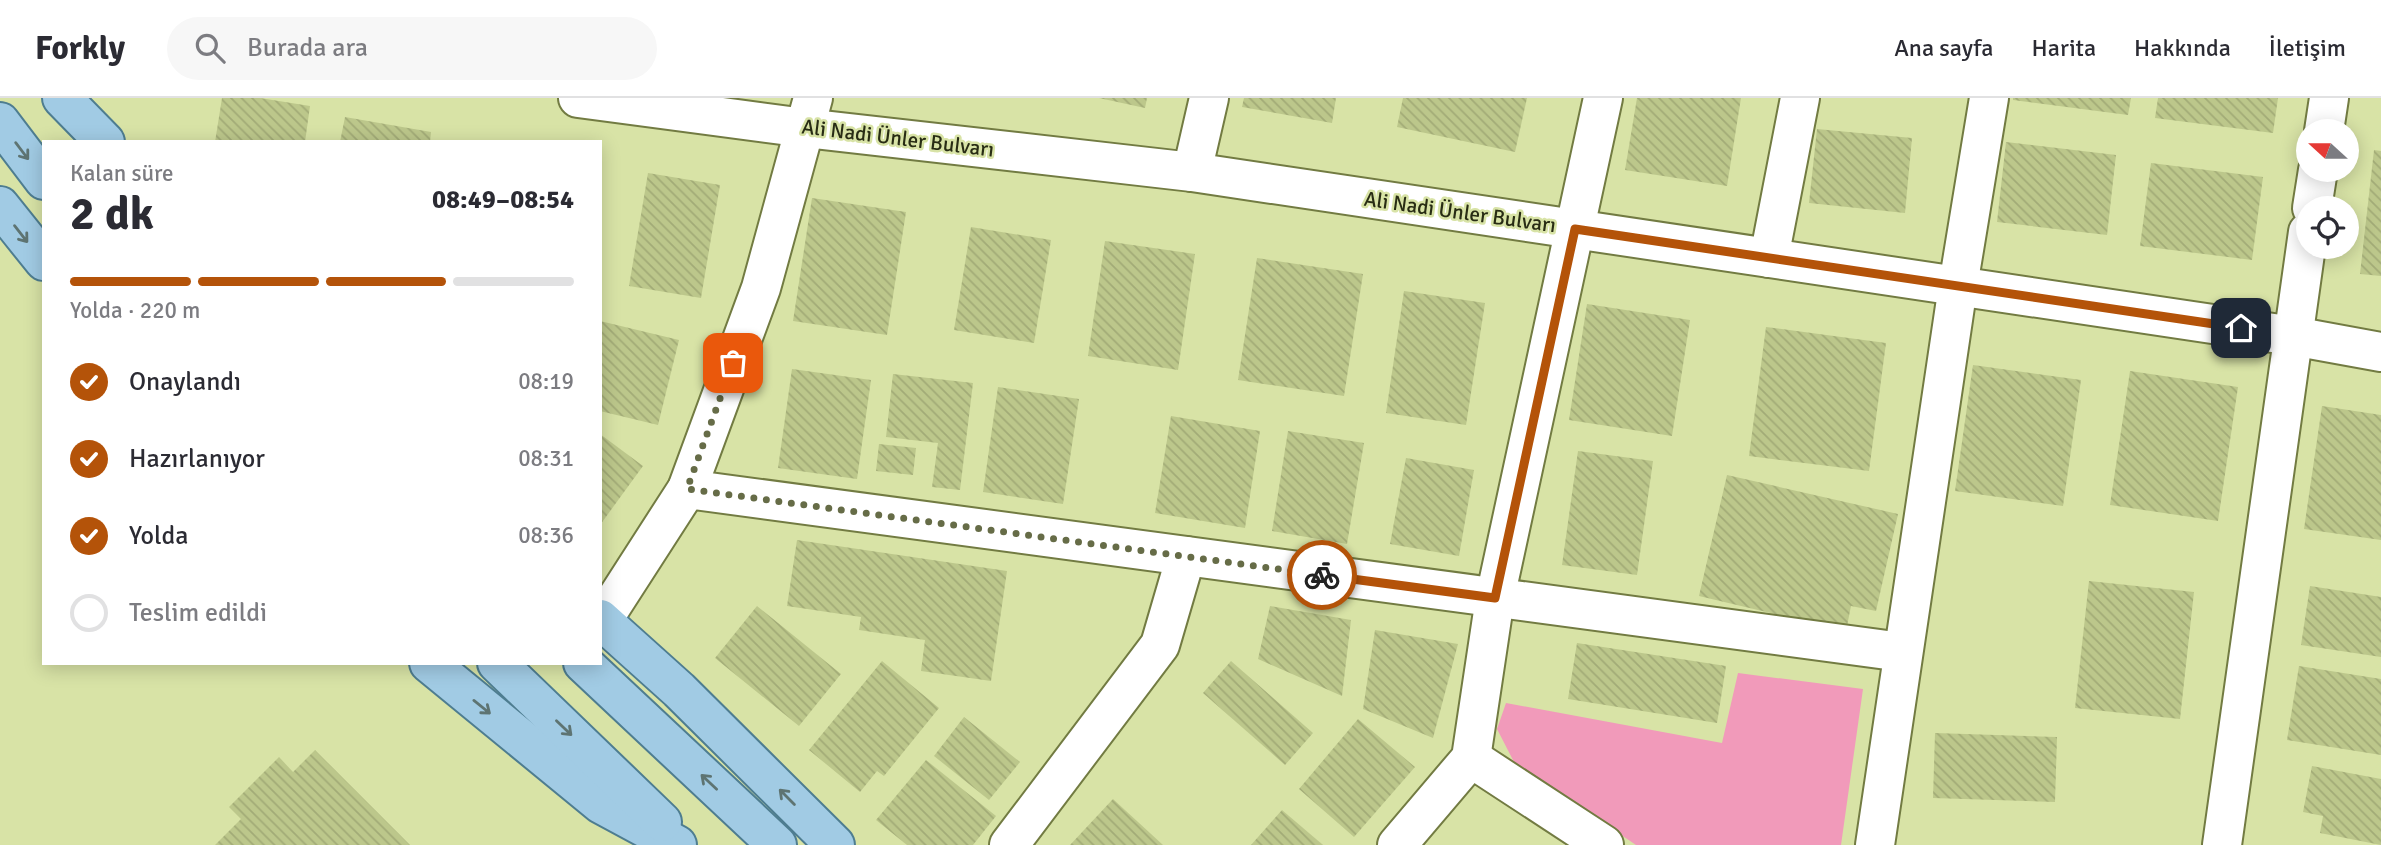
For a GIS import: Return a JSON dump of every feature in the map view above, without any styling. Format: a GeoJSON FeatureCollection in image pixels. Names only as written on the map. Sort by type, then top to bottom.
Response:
{"type":"FeatureCollection","features":[{"type":"Feature","properties":{"kind":"main road"},"geometry":{"type":"LineString","coordinates":[[39,98],[71,140]]}},
{"type":"Feature","properties":{"kind":"main road"},"geometry":{"type":"LineString","coordinates":[[62,98],[103,140]]}},
{"type":"Feature","properties":{"kind":"main road"},"geometry":{"type":"LineString","coordinates":[[0,122],[42,177]]}},
{"type":"Feature","properties":{"kind":"main road"},"geometry":{"type":"LineString","coordinates":[[0,206],[42,258]]}},
{"type":"Feature","properties":{"kind":"main road"},"geometry":{"type":"LineString","coordinates":[[602,621],[679,690],[835,845]]}},
{"type":"Feature","properties":{"kind":"main road"},"geometry":{"type":"LineString","coordinates":[[431,665],[601,804],[677,845]]}},
{"type":"Feature","properties":{"kind":"main road"},"geometry":{"type":"LineString","coordinates":[[499,665],[685,845]]}},
{"type":"Feature","properties":{"kind":"main road"},"geometry":{"type":"LineString","coordinates":[[585,665],[777,845]]}},
{"type":"Feature","properties":{"kind":"street"},"geometry":{"type":"LineString","coordinates":[[578,98],[704,113]]}},
{"type":"Feature","properties":{"kind":"street"},"geometry":{"type":"LineString","coordinates":[[666,98],[704,113]]}},
{"type":"Feature","properties":{"kind":"street"},"geometry":{"type":"LineString","coordinates":[[1192,172],[1209,98]]}},
{"type":"Feature","properties":{"kind":"street"},"geometry":{"type":"LineString","coordinates":[[1397,845],[1471,758],[1495,598],[1602,98]]}},
{"type":"Feature","properties":{"kind":"street"},"geometry":{"type":"LineString","coordinates":[[1769,258],[1800,98]]}},
{"type":"Feature","properties":{"kind":"street"},"geometry":{"type":"LineString","coordinates":[[1875,845],[1902,652],[1989,98]]}},
{"type":"Feature","properties":{"kind":"street"},"geometry":{"type":"LineString","coordinates":[[2325,119],[2329,98]]}},
{"type":"Feature","properties":{"kind":"street","name":"Ali Nadi Ünler Bulvarı"},"geometry":{"type":"LineString","coordinates":[[704,113],[765,110],[809,113],[2292,336],[2381,352]]}},
{"type":"Feature","properties":{"kind":"street"},"geometry":{"type":"LineString","coordinates":[[602,618],[687,489],[761,288],[809,113]]}},
{"type":"Feature","properties":{"kind":"street"},"geometry":{"type":"LineString","coordinates":[[2222,845],[2304,259]]}},
{"type":"Feature","properties":{"kind":"street"},"geometry":{"type":"LineString","coordinates":[[687,489],[1902,652]]}},
{"type":"Feature","properties":{"kind":"street"},"geometry":{"type":"LineString","coordinates":[[1009,845],[1160,645],[1186,556]]}},
{"type":"Feature","properties":{"kind":"street"},"geometry":{"type":"LineString","coordinates":[[1471,758],[1604,845]]}},
{"type":"Feature","properties":{"kind":"shaded area"},"geometry":{"type":"Polygon","coordinates":[[[1738,673],[1863,689],[1841,845],[1636,845],[1514,762],[1497,729],[1506,703],[1722,743],[1738,673]]]}},
{"type":"Feature","properties":{"kind":"building"},"geometry":{"type":"Polygon","coordinates":[[[222,98],[260,98],[310,106],[305,140],[215,140],[222,98]]]}},
{"type":"Feature","properties":{"kind":"building"},"geometry":{"type":"Polygon","coordinates":[[[1099,98],[1147,98],[1145,108],[1099,98]]]}},
{"type":"Feature","properties":{"kind":"building"},"geometry":{"type":"Polygon","coordinates":[[[1244,98],[1336,98],[1332,123],[1242,107],[1244,98]]]}},
{"type":"Feature","properties":{"kind":"building"},"geometry":{"type":"Polygon","coordinates":[[[1403,98],[1527,98],[1515,152],[1397,127],[1403,98]]]}},
{"type":"Feature","properties":{"kind":"building"},"geometry":{"type":"Polygon","coordinates":[[[1637,98],[1741,98],[1727,186],[1625,170],[1637,98]]]}},
{"type":"Feature","properties":{"kind":"building"},"geometry":{"type":"Polygon","coordinates":[[[2013,98],[2131,98],[2128,115],[2013,98]]]}},
{"type":"Feature","properties":{"kind":"building"},"geometry":{"type":"Polygon","coordinates":[[[2158,98],[2278,98],[2273,133],[2155,118],[2158,98]]]}},
{"type":"Feature","properties":{"kind":"building"},"geometry":{"type":"Polygon","coordinates":[[[345,117],[431,132],[430,140],[340,140],[345,117]]]}},
{"type":"Feature","properties":{"kind":"building"},"geometry":{"type":"Polygon","coordinates":[[[1817,129],[1912,138],[1905,213],[1809,203],[1817,129]]]}},
{"type":"Feature","properties":{"kind":"building"},"geometry":{"type":"Polygon","coordinates":[[[2006,142],[2116,155],[2107,235],[1997,222],[2006,142]]]}},
{"type":"Feature","properties":{"kind":"building"},"geometry":{"type":"Polygon","coordinates":[[[2374,150],[2381,151],[2381,276],[2360,274],[2374,150]]]}},
{"type":"Feature","properties":{"kind":"building"},"geometry":{"type":"Polygon","coordinates":[[[2151,163],[2263,177],[2252,260],[2140,246],[2151,163]]]}},
{"type":"Feature","properties":{"kind":"building"},"geometry":{"type":"Polygon","coordinates":[[[648,173],[720,185],[701,298],[629,286],[648,173]]]}},
{"type":"Feature","properties":{"kind":"building"},"geometry":{"type":"Polygon","coordinates":[[[812,198],[906,212],[887,335],[793,321],[812,198]]]}},
{"type":"Feature","properties":{"kind":"building"},"geometry":{"type":"Polygon","coordinates":[[[971,227],[1051,240],[1034,343],[954,330],[971,227]]]}},
{"type":"Feature","properties":{"kind":"building"},"geometry":{"type":"Polygon","coordinates":[[[1105,241],[1195,254],[1178,370],[1088,356],[1105,241]]]}},
{"type":"Feature","properties":{"kind":"building"},"geometry":{"type":"Polygon","coordinates":[[[1257,258],[1363,274],[1344,396],[1238,380],[1257,258]]]}},
{"type":"Feature","properties":{"kind":"building"},"geometry":{"type":"Polygon","coordinates":[[[1404,291],[1485,303],[1466,425],[1386,413],[1404,291]]]}},
{"type":"Feature","properties":{"kind":"building"},"geometry":{"type":"Polygon","coordinates":[[[1587,304],[1690,320],[1672,436],[1569,420],[1587,304]]]}},
{"type":"Feature","properties":{"kind":"building"},"geometry":{"type":"Polygon","coordinates":[[[602,321],[679,340],[658,425],[602,411],[602,321]]]}},
{"type":"Feature","properties":{"kind":"building"},"geometry":{"type":"Polygon","coordinates":[[[1766,327],[1886,343],[1869,471],[1749,456],[1766,327]]]}},
{"type":"Feature","properties":{"kind":"building"},"geometry":{"type":"Polygon","coordinates":[[[1973,365],[2081,380],[2063,506],[1955,491],[1973,365]]]}},
{"type":"Feature","properties":{"kind":"building"},"geometry":{"type":"Polygon","coordinates":[[[792,369],[871,380],[857,479],[778,468],[792,369]]]}},
{"type":"Feature","properties":{"kind":"building"},"geometry":{"type":"Polygon","coordinates":[[[2130,371],[2238,387],[2218,521],[2110,505],[2130,371]]]}},
{"type":"Feature","properties":{"kind":"building"},"geometry":{"type":"Polygon","coordinates":[[[893,374],[973,383],[960,490],[932,487],[938,443],[886,437],[893,374]]]}},
{"type":"Feature","properties":{"kind":"building"},"geometry":{"type":"Polygon","coordinates":[[[998,387],[1079,399],[1063,504],[983,492],[998,387]]]}},
{"type":"Feature","properties":{"kind":"building"},"geometry":{"type":"Polygon","coordinates":[[[2322,406],[2381,415],[2381,540],[2304,529],[2322,406]]]}},
{"type":"Feature","properties":{"kind":"building"},"geometry":{"type":"Polygon","coordinates":[[[1171,416],[1260,431],[1245,528],[1155,513],[1171,416]]]}},
{"type":"Feature","properties":{"kind":"building"},"geometry":{"type":"Polygon","coordinates":[[[1288,431],[1364,443],[1347,544],[1272,531],[1288,431]]]}},
{"type":"Feature","properties":{"kind":"building"},"geometry":{"type":"Polygon","coordinates":[[[602,435],[643,466],[602,522],[602,435]]]}},
{"type":"Feature","properties":{"kind":"building"},"geometry":{"type":"Polygon","coordinates":[[[879,444],[916,448],[913,475],[876,471],[879,444]]]}},
{"type":"Feature","properties":{"kind":"building"},"geometry":{"type":"Polygon","coordinates":[[[1578,451],[1653,461],[1637,575],[1562,565],[1578,451]]]}},
{"type":"Feature","properties":{"kind":"building"},"geometry":{"type":"Polygon","coordinates":[[[1406,458],[1474,470],[1459,556],[1390,544],[1406,458]]]}},
{"type":"Feature","properties":{"kind":"building"},"geometry":{"type":"Polygon","coordinates":[[[1727,475],[1898,514],[1876,611],[1851,606],[1846,631],[1699,596],[1727,475]]]}},
{"type":"Feature","properties":{"kind":"building"},"geometry":{"type":"Polygon","coordinates":[[[797,540],[1007,571],[991,681],[921,671],[925,640],[859,630],[861,617],[787,606],[797,540]]]}},
{"type":"Feature","properties":{"kind":"building"},"geometry":{"type":"Polygon","coordinates":[[[2089,581],[2194,592],[2180,719],[2075,708],[2089,581]]]}},
{"type":"Feature","properties":{"kind":"building"},"geometry":{"type":"Polygon","coordinates":[[[2310,586],[2381,597],[2381,657],[2301,645],[2310,586]]]}},
{"type":"Feature","properties":{"kind":"building"},"geometry":{"type":"Polygon","coordinates":[[[757,606],[841,674],[799,726],[715,658],[757,606]]]}},
{"type":"Feature","properties":{"kind":"building"},"geometry":{"type":"Polygon","coordinates":[[[1270,606],[1351,620],[1342,696],[1258,659],[1270,606]]]}},
{"type":"Feature","properties":{"kind":"building"},"geometry":{"type":"Polygon","coordinates":[[[1375,630],[1458,644],[1433,738],[1363,709],[1375,630]]]}},
{"type":"Feature","properties":{"kind":"building"},"geometry":{"type":"Polygon","coordinates":[[[1577,643],[1726,666],[1717,723],[1568,699],[1577,643]]]}},
{"type":"Feature","properties":{"kind":"building"},"geometry":{"type":"Polygon","coordinates":[[[882,661],[939,708],[884,776],[877,771],[860,792],[809,750],[882,661]]]}},
{"type":"Feature","properties":{"kind":"building"},"geometry":{"type":"Polygon","coordinates":[[[1231,661],[1313,733],[1285,765],[1203,693],[1231,661]]]}},
{"type":"Feature","properties":{"kind":"building"},"geometry":{"type":"Polygon","coordinates":[[[2299,666],[2381,679],[2381,755],[2287,740],[2299,666]]]}},
{"type":"Feature","properties":{"kind":"building"},"geometry":{"type":"Polygon","coordinates":[[[964,717],[1020,762],[989,800],[934,756],[964,717]]]}},
{"type":"Feature","properties":{"kind":"building"},"geometry":{"type":"Polygon","coordinates":[[[1358,719],[1415,767],[1354,837],[1299,789],[1358,719]]]}},
{"type":"Feature","properties":{"kind":"building"},"geometry":{"type":"Polygon","coordinates":[[[1935,733],[2057,737],[2055,802],[1933,798],[1935,733]]]}},
{"type":"Feature","properties":{"kind":"building"},"geometry":{"type":"Polygon","coordinates":[[[315,750],[410,845],[215,845],[241,819],[229,807],[279,757],[293,772],[315,750]]]}},
{"type":"Feature","properties":{"kind":"building"},"geometry":{"type":"Polygon","coordinates":[[[926,760],[996,816],[973,845],[907,845],[876,820],[926,760]]]}},
{"type":"Feature","properties":{"kind":"building"},"geometry":{"type":"Polygon","coordinates":[[[2312,766],[2381,779],[2381,845],[2320,833],[2323,816],[2303,812],[2312,766]]]}},
{"type":"Feature","properties":{"kind":"building"},"geometry":{"type":"Polygon","coordinates":[[[1113,799],[1163,845],[1070,845],[1113,799]]]}},
{"type":"Feature","properties":{"kind":"building"},"geometry":{"type":"Polygon","coordinates":[[[1282,810],[1323,845],[1251,845],[1282,810]]]}},
{"type":"Feature","properties":{"kind":"way so far"},"geometry":{"type":"LineString","coordinates":[[733,363],[687,489],[1322,575]]}},
{"type":"Feature","properties":{"kind":"route"},"geometry":{"type":"LineString","coordinates":[[1322,575],[1495,598],[1575,229],[2241,328]]}}]}
